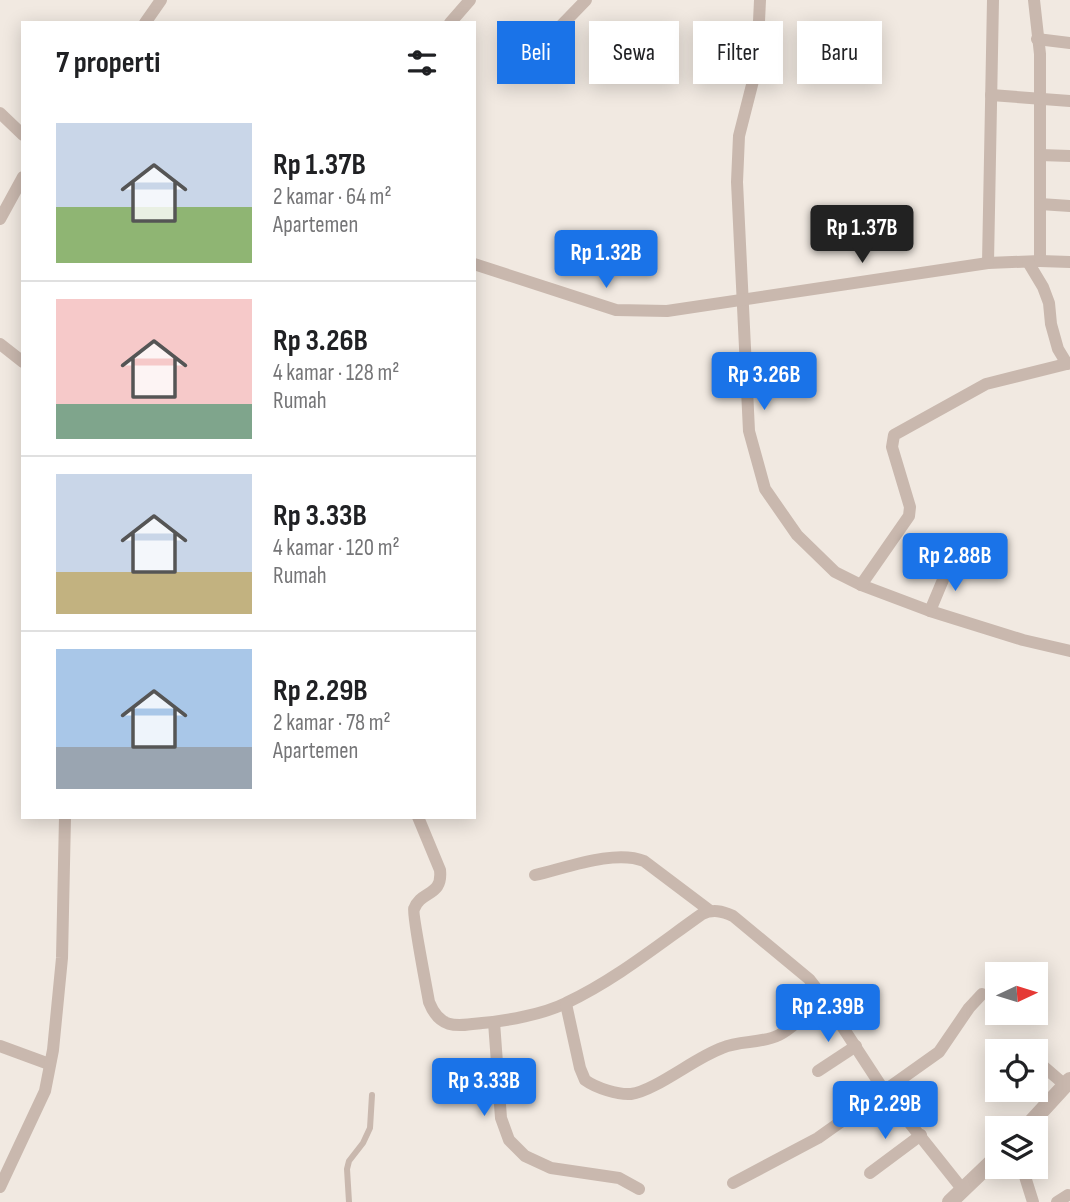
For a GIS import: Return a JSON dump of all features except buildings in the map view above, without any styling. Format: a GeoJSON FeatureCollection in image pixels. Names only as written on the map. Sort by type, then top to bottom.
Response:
{"type":"FeatureCollection","features":[{"type":"Feature","properties":{"kind":"street"},"geometry":{"type":"LineString","coordinates":[[146,21],[161,0]]}},
{"type":"Feature","properties":{"kind":"street"},"geometry":{"type":"LineString","coordinates":[[452,21],[470,0]]}},
{"type":"Feature","properties":{"kind":"street"},"geometry":{"type":"LineString","coordinates":[[566,21],[586,0]]}},
{"type":"Feature","properties":{"kind":"street"},"geometry":{"type":"LineString","coordinates":[[760,0],[754,78],[739,136],[738,151],[741,301],[749,431],[765,489],[797,535],[835,572],[861,585],[930,611],[1023,640],[1070,651]]}},
{"type":"Feature","properties":{"kind":"street"},"geometry":{"type":"LineString","coordinates":[[988,263],[993,0]]}},
{"type":"Feature","properties":{"kind":"street"},"geometry":{"type":"LineString","coordinates":[[861,585],[909,516],[910,507],[892,447],[894,435],[986,384],[1069,364],[1058,349],[1046,295],[1034,261],[1040,204],[1040,54],[1034,0]]}},
{"type":"Feature","properties":{"kind":"street"},"geometry":{"type":"LineString","coordinates":[[1037,39],[1070,43]]}},
{"type":"Feature","properties":{"kind":"street"},"geometry":{"type":"LineString","coordinates":[[991,95],[1070,101]]}},
{"type":"Feature","properties":{"kind":"street"},"geometry":{"type":"LineString","coordinates":[[0,113],[21,133]]}},
{"type":"Feature","properties":{"kind":"street"},"geometry":{"type":"LineString","coordinates":[[1040,155],[1070,156]]}},
{"type":"Feature","properties":{"kind":"street"},"geometry":{"type":"LineString","coordinates":[[0,219],[21,181]]}},
{"type":"Feature","properties":{"kind":"street"},"geometry":{"type":"LineString","coordinates":[[1040,204],[1070,206]]}},
{"type":"Feature","properties":{"kind":"street"},"geometry":{"type":"LineString","coordinates":[[476,265],[616,310],[667,312],[988,263],[1070,262]]}},
{"type":"Feature","properties":{"kind":"street"},"geometry":{"type":"LineString","coordinates":[[0,344],[21,360]]}},
{"type":"Feature","properties":{"kind":"street"},"geometry":{"type":"LineString","coordinates":[[930,611],[950,563]]}},
{"type":"Feature","properties":{"kind":"street"},"geometry":{"type":"LineString","coordinates":[[0,1187],[45,1091],[53,1050],[62,958],[65,819]]}},
{"type":"Feature","properties":{"kind":"street"},"geometry":{"type":"LineString","coordinates":[[419,819],[441,877],[436,890],[416,904],[412,914],[429,1002],[433,1012],[446,1024],[458,1026],[494,1022],[566,1004],[623,970],[709,910]]}},
{"type":"Feature","properties":{"kind":"street"},"geometry":{"type":"LineString","coordinates":[[535,875],[618,856],[634,857],[644,861],[709,910],[733,916],[809,979],[885,1091],[963,1190]]}},
{"type":"Feature","properties":{"kind":"street"},"geometry":{"type":"LineString","coordinates":[[733,1183],[818,1138],[939,1052],[969,1008],[982,994]]}},
{"type":"Feature","properties":{"kind":"street"},"geometry":{"type":"LineString","coordinates":[[566,1004],[585,1080],[631,1094],[646,1089],[719,1049],[733,1044],[767,1040],[778,1035],[823,996]]}},
{"type":"Feature","properties":{"kind":"street"},"geometry":{"type":"LineString","coordinates":[[494,1022],[501,1118],[509,1140],[525,1156],[551,1168],[619,1178],[639,1189]]}},
{"type":"Feature","properties":{"kind":"street"},"geometry":{"type":"LineString","coordinates":[[0,1046],[49,1064]]}},
{"type":"Feature","properties":{"kind":"street"},"geometry":{"type":"LineString","coordinates":[[818,1071],[856,1046]]}},
{"type":"Feature","properties":{"kind":"street"},"geometry":{"type":"LineString","coordinates":[[1037,1116],[1068,1082],[1048,1068]]}},
{"type":"Feature","properties":{"kind":"street"},"geometry":{"type":"LineString","coordinates":[[870,1173],[920,1135]]}},
{"type":"Feature","properties":{"kind":"street"},"geometry":{"type":"LineString","coordinates":[[950,1202],[985,1169]]}},
{"type":"Feature","properties":{"kind":"street"},"geometry":{"type":"LineString","coordinates":[[1026,1179],[1033,1202]]}},
{"type":"Feature","properties":{"kind":"lane"},"geometry":{"type":"LineString","coordinates":[[349,1202],[347,1169],[349,1161],[363,1143],[370,1128],[372,1095]]}}]}
